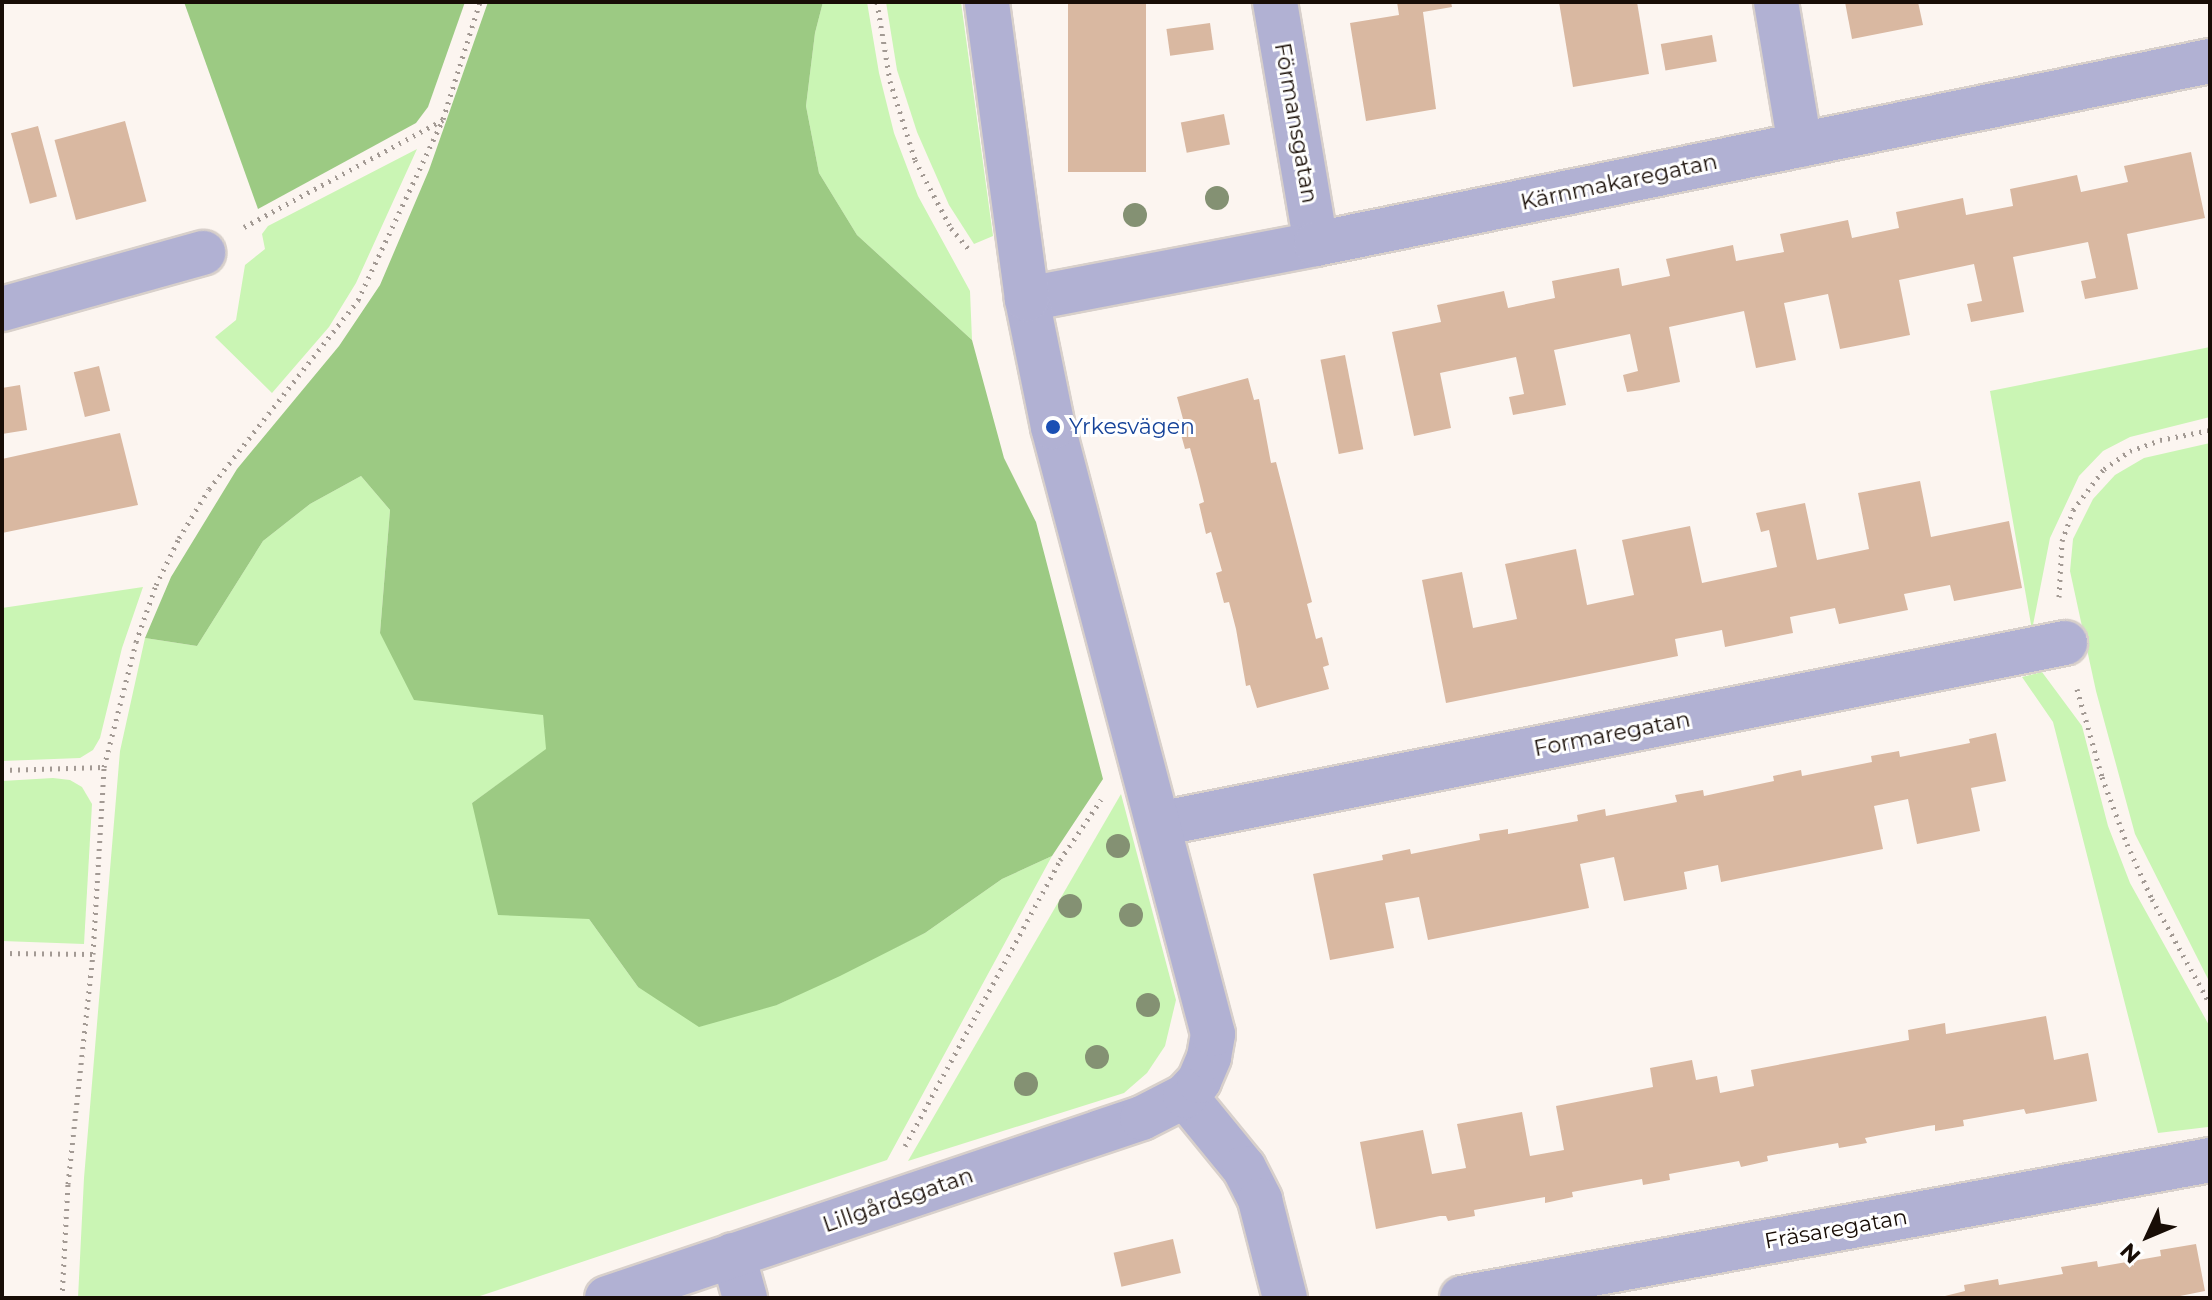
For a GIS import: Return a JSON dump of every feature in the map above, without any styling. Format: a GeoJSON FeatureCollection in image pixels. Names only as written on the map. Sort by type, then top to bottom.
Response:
{"type":"FeatureCollection","features":[{"type":"Feature","properties":{"kind":"street"},"geometry":{"type":"LineString","coordinates":[[987,2],[1027,299],[1053,427],[1139,742],[1213,1034],[1199,1081],[1185,1096],[1220,1134],[1254,1189],[1285,1298]]}},
{"type":"Feature","properties":{"kind":"street","name":"Förmansgatan"},"geometry":{"type":"LineString","coordinates":[[1275,2],[1316,244]]}},
{"type":"Feature","properties":{"kind":"street"},"geometry":{"type":"LineString","coordinates":[[1776,2],[1800,145]]}},
{"type":"Feature","properties":{"kind":"street","name":"Kärnmakaregatan"},"geometry":{"type":"LineString","coordinates":[[1027,299],[1316,244],[2210,61]]}},
{"type":"Feature","properties":{"kind":"street"},"geometry":{"type":"LineString","coordinates":[[2,309],[203,253]]}},
{"type":"Feature","properties":{"kind":"street","name":"Formaregatan"},"geometry":{"type":"LineString","coordinates":[[1159,824],[2065,643]]}},
{"type":"Feature","properties":{"kind":"street","name":"Lillgårdsgatan"},"geometry":{"type":"LineString","coordinates":[[607,1298],[1142,1118],[1185,1096]]}},
{"type":"Feature","properties":{"kind":"street","name":"Fräsaregatan"},"geometry":{"type":"LineString","coordinates":[[1462,1298],[2210,1160]]}},
{"type":"Feature","properties":{"kind":"street"},"geometry":{"type":"LineString","coordinates":[[733,1255],[745,1298]]}},
{"type":"Feature","properties":{"kind":"path"},"geometry":{"type":"LineString","coordinates":[[62,1298],[68,1184],[93,954],[104,767],[136,642],[156,585],[179,538],[236,452],[300,378],[358,300],[443,119],[480,2]]}},
{"type":"Feature","properties":{"kind":"path"},"geometry":{"type":"LineString","coordinates":[[877,2],[890,81],[915,160],[951,228],[985,268],[1027,299]]}},
{"type":"Feature","properties":{"kind":"path"},"geometry":{"type":"LineString","coordinates":[[203,253],[257,218],[443,119]]}},
{"type":"Feature","properties":{"kind":"path"},"geometry":{"type":"LineString","coordinates":[[2210,430],[2160,440],[2130,451],[2104,469],[2073,510],[2062,541],[2059,604],[2065,643],[2102,777],[2127,844],[2152,899],[2210,1004]]}},
{"type":"Feature","properties":{"kind":"path"},"geometry":{"type":"LineString","coordinates":[[871,1208],[1060,860],[1139,742]]}},
{"type":"Feature","properties":{"kind":"path"},"geometry":{"type":"LineString","coordinates":[[2,770],[104,767]]}},
{"type":"Feature","properties":{"kind":"path"},"geometry":{"type":"LineString","coordinates":[[2,953],[93,954]]}},
{"type":"Feature","properties":{"kind":"green space"},"geometry":{"type":"Polygon","coordinates":[[[184,2],[465,2],[428,107],[416,123],[258,209],[184,2]]]}},
{"type":"Feature","properties":{"kind":"green space"},"geometry":{"type":"Polygon","coordinates":[[[488,2],[823,2],[815,33],[806,106],[819,173],[857,235],[972,340],[1004,458],[1036,522],[1103,779],[1052,856],[1002,879],[925,933],[840,976],[777,1005],[699,1027],[638,987],[589,919],[498,915],[472,803],[546,749],[543,715],[414,700],[380,633],[390,510],[361,476],[310,504],[263,541],[197,646],[145,638],[171,577],[237,469],[339,346],[380,285],[429,170],[488,2]]]}},
{"type":"Feature","properties":{"kind":"green space"},"geometry":{"type":"Polygon","coordinates":[[[823,2],[867,2],[879,73],[894,133],[918,196],[970,291],[972,340],[857,235],[819,173],[806,106],[815,33],[823,2]]]}},
{"type":"Feature","properties":{"kind":"green space"},"geometry":{"type":"Polygon","coordinates":[[[886,2],[961,2],[993,236],[974,244],[949,205],[917,132],[897,70],[886,2]]]}},
{"type":"Feature","properties":{"kind":"green space"},"geometry":{"type":"Polygon","coordinates":[[[417,149],[356,283],[329,327],[272,393],[215,337],[236,320],[245,265],[265,249],[262,234],[268,226],[417,149]]]}},
{"type":"Feature","properties":{"kind":"green space"},"geometry":{"type":"Polygon","coordinates":[[[2210,347],[2210,417],[2130,437],[2103,451],[2079,476],[2050,538],[2032,630],[1990,391],[2210,347]]]}},
{"type":"Feature","properties":{"kind":"green space"},"geometry":{"type":"Polygon","coordinates":[[[2210,443],[2210,983],[2135,834],[2096,691],[2070,571],[2073,539],[2093,499],[2115,475],[2144,458],[2210,443]]]}},
{"type":"Feature","properties":{"kind":"green space"},"geometry":{"type":"Polygon","coordinates":[[[361,476],[390,510],[380,633],[543,714],[547,749],[472,803],[589,919],[638,987],[777,1005],[925,933],[1002,879],[1052,856],[887,1160],[474,1298],[78,1298],[84,1178],[120,751],[145,638],[197,646],[263,541],[310,504],[361,476]]]}},
{"type":"Feature","properties":{"kind":"green space"},"geometry":{"type":"Polygon","coordinates":[[[143,587],[122,648],[100,738],[93,750],[80,758],[2,761],[2,608],[143,587]]]}},
{"type":"Feature","properties":{"kind":"green space"},"geometry":{"type":"Polygon","coordinates":[[[2042,672],[2082,726],[2108,826],[2130,883],[2210,1027],[2208,1127],[2158,1133],[2053,722],[2022,677],[2042,672]]]}},
{"type":"Feature","properties":{"kind":"green space"},"geometry":{"type":"Polygon","coordinates":[[[70,780],[82,787],[92,804],[84,944],[2,941],[2,781],[70,780]]]}},
{"type":"Feature","properties":{"kind":"green space"},"geometry":{"type":"Polygon","coordinates":[[[1121,794],[1176,1000],[1165,1046],[1147,1073],[1124,1093],[908,1161],[1121,794]]]}},
{"type":"Feature","properties":{"kind":"building"},"geometry":{"type":"Polygon","coordinates":[[[1068,2],[1146,2],[1146,172],[1068,172],[1068,2]]]}},
{"type":"Feature","properties":{"kind":"building"},"geometry":{"type":"Polygon","coordinates":[[[1397,2],[1451,2],[1452,7],[1423,12],[1436,109],[1366,121],[1350,23],[1399,15],[1397,2]]]}},
{"type":"Feature","properties":{"kind":"building"},"geometry":{"type":"Polygon","coordinates":[[[1559,2],[1637,2],[1649,74],[1573,87],[1559,2]]]}},
{"type":"Feature","properties":{"kind":"building"},"geometry":{"type":"Polygon","coordinates":[[[1845,2],[1918,2],[1923,25],[1852,39],[1845,2]]]}},
{"type":"Feature","properties":{"kind":"building"},"geometry":{"type":"Polygon","coordinates":[[[1210,23],[1214,50],[1170,56],[1166,29],[1210,23]]]}},
{"type":"Feature","properties":{"kind":"building"},"geometry":{"type":"Polygon","coordinates":[[[1712,35],[1717,62],[1665,71],[1661,44],[1712,35]]]}},
{"type":"Feature","properties":{"kind":"building"},"geometry":{"type":"Polygon","coordinates":[[[1224,114],[1230,144],[1187,153],[1181,122],[1224,114]]]}},
{"type":"Feature","properties":{"kind":"building"},"geometry":{"type":"Polygon","coordinates":[[[125,121],[146,201],[76,220],[54,140],[125,121]]]}},
{"type":"Feature","properties":{"kind":"building"},"geometry":{"type":"Polygon","coordinates":[[[38,126],[57,197],[30,204],[11,133],[38,126]]]}},
{"type":"Feature","properties":{"kind":"building"},"geometry":{"type":"Polygon","coordinates":[[[2191,152],[2205,218],[2127,234],[2138,289],[2085,299],[2081,281],[2096,278],[2088,242],[2013,257],[2024,312],[1971,322],[1967,304],[1982,301],[1974,264],[1899,280],[1910,335],[1840,349],[1828,294],[1784,303],[1796,360],[1756,368],[1744,311],[1669,327],[1680,382],[1642,390],[1627,392],[1623,375],[1638,371],[1630,334],[1554,350],[1566,405],[1513,415],[1509,397],[1524,394],[1516,357],[1440,373],[1451,428],[1414,436],[1392,332],[1441,322],[1437,305],[1504,291],[1508,308],[1555,298],[1552,281],[1619,268],[1622,286],[1670,276],[1666,259],[1733,245],[1736,261],[1784,252],[1780,234],[1848,220],[1852,238],[1899,228],[1896,212],[1963,198],[1966,215],[2013,206],[2010,189],[2077,175],[2081,192],[2128,182],[2124,166],[2191,152]]]}},
{"type":"Feature","properties":{"kind":"building"},"geometry":{"type":"Polygon","coordinates":[[[1345,355],[1363,449],[1339,454],[1320,360],[1345,355]]]}},
{"type":"Feature","properties":{"kind":"building"},"geometry":{"type":"Polygon","coordinates":[[[99,366],[110,411],[85,417],[74,372],[99,366]]]}},
{"type":"Feature","properties":{"kind":"building"},"geometry":{"type":"Polygon","coordinates":[[[1248,378],[1254,400],[1259,399],[1271,463],[1276,462],[1312,602],[1307,604],[1316,639],[1322,637],[1329,665],[1323,667],[1329,689],[1257,708],[1250,685],[1246,686],[1229,602],[1224,603],[1216,573],[1222,571],[1211,532],[1206,534],[1199,504],[1204,502],[1190,448],[1185,449],[1177,420],[1183,419],[1177,397],[1248,378]]]}},
{"type":"Feature","properties":{"kind":"building"},"geometry":{"type":"Polygon","coordinates":[[[20,385],[27,430],[2,434],[2,388],[20,385]]]}},
{"type":"Feature","properties":{"kind":"building"},"geometry":{"type":"Polygon","coordinates":[[[120,433],[138,505],[2,533],[2,459],[120,433]]]}},
{"type":"Feature","properties":{"kind":"building"},"geometry":{"type":"Polygon","coordinates":[[[1920,481],[1931,537],[2009,521],[2022,588],[1954,601],[1950,585],[1904,594],[1908,610],[1839,624],[1835,608],[1790,617],[1793,633],[1725,647],[1722,630],[1675,639],[1678,656],[1446,703],[1422,580],[1462,572],[1473,628],[1517,619],[1505,564],[1576,549],[1587,605],[1634,595],[1622,540],[1690,526],[1702,583],[1777,567],[1769,530],[1761,532],[1756,513],[1805,503],[1817,560],[1869,549],[1858,493],[1920,481]]]}},
{"type":"Feature","properties":{"kind":"building"},"geometry":{"type":"Polygon","coordinates":[[[1996,733],[2006,781],[1971,788],[1980,831],[1917,844],[1908,799],[1874,806],[1883,849],[1721,882],[1718,865],[1684,872],[1687,889],[1624,901],[1614,857],[1580,864],[1589,908],[1428,940],[1419,897],[1385,903],[1394,948],[1330,960],[1313,874],[1383,860],[1382,855],[1410,849],[1411,854],[1480,840],[1479,834],[1508,829],[1508,834],[1578,821],[1577,815],[1605,809],[1606,816],[1677,802],[1675,795],[1703,790],[1704,796],[1774,781],[1773,776],[1801,770],[1802,776],[1872,762],[1871,756],[1899,751],[1900,757],[1970,743],[1969,739],[1996,733]]]}},
{"type":"Feature","properties":{"kind":"building"},"geometry":{"type":"Polygon","coordinates":[[[2046,1016],[2054,1060],[2088,1053],[2097,1101],[2026,1114],[2024,1109],[1963,1120],[1964,1126],[1935,1131],[1935,1125],[1928,1126],[1865,1138],[1867,1143],[1839,1148],[1838,1143],[1767,1156],[1768,1161],[1741,1167],[1739,1161],[1669,1174],[1670,1180],[1643,1185],[1642,1179],[1572,1192],[1573,1197],[1545,1203],[1545,1197],[1474,1210],[1475,1216],[1448,1221],[1446,1216],[1440,1216],[1376,1229],[1360,1142],[1423,1130],[1432,1174],[1466,1168],[1457,1124],[1522,1112],[1530,1156],[1564,1150],[1556,1106],[1653,1087],[1650,1068],[1692,1060],[1696,1080],[1717,1076],[1720,1093],[1754,1086],[1751,1070],[1909,1040],[1908,1030],[1945,1023],[1946,1034],[2046,1016]]]}},
{"type":"Feature","properties":{"kind":"building"},"geometry":{"type":"Polygon","coordinates":[[[1173,1239],[1181,1273],[1121,1287],[1114,1253],[1173,1239]]]}},
{"type":"Feature","properties":{"kind":"building"},"geometry":{"type":"Polygon","coordinates":[[[2196,1244],[2205,1291],[2170,1298],[1937,1298],[1965,1291],[1964,1285],[1998,1279],[1999,1285],[2063,1274],[2061,1267],[2097,1261],[2098,1267],[2161,1256],[2160,1250],[2196,1244]]]}},
{"type":"Feature","properties":{"kind":"place","name":"Yrkesvägen"},"geometry":{"type":"Point","coordinates":[1053,427]}}]}
